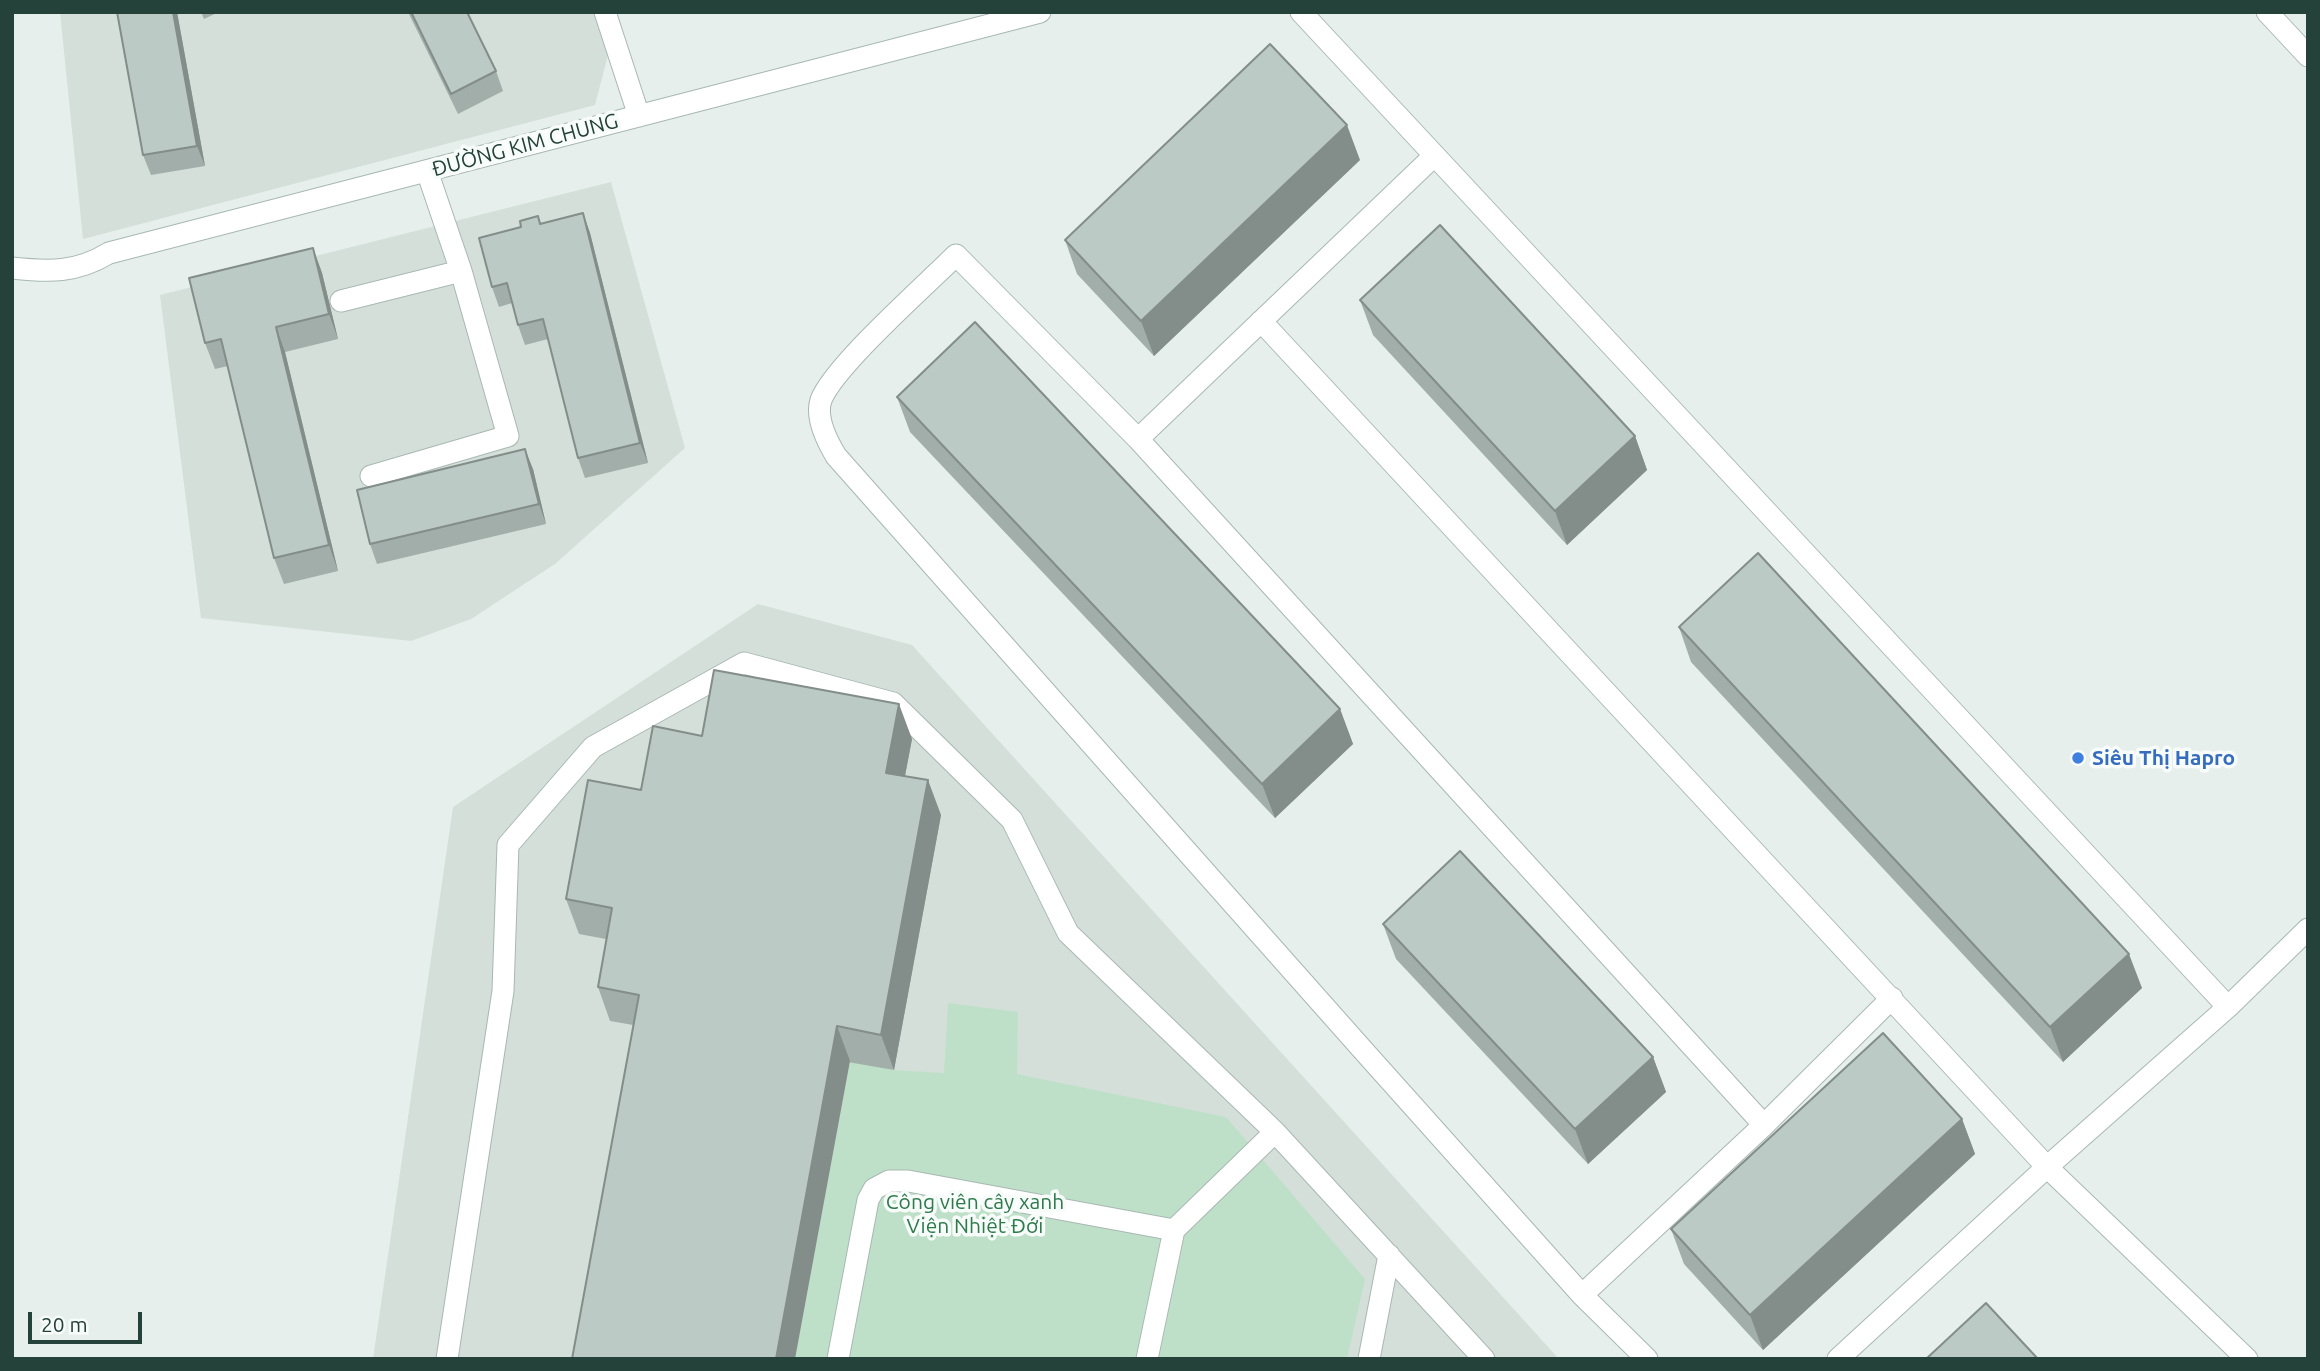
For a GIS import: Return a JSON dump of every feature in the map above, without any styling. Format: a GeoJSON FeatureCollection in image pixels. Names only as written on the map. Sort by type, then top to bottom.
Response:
{"type":"FeatureCollection","features":[{"type":"Feature","properties":{"kind":"street"},"geometry":{"type":"LineString","coordinates":[[605,12],[639,116]]}},
{"type":"Feature","properties":{"kind":"street","name":"ĐƯỜNG KIM CHUNG"},"geometry":{"type":"LineString","coordinates":[[12,268],[63,272],[77,269],[109,253],[1040,12]]}},
{"type":"Feature","properties":{"kind":"street"},"geometry":{"type":"LineString","coordinates":[[1301,12],[2228,1007]]}},
{"type":"Feature","properties":{"kind":"street"},"geometry":{"type":"LineString","coordinates":[[2267,12],[2304,43]]}},
{"type":"Feature","properties":{"kind":"street"},"geometry":{"type":"LineString","coordinates":[[1138,439],[1434,156]]}},
{"type":"Feature","properties":{"kind":"street"},"geometry":{"type":"LineString","coordinates":[[371,476],[508,436],[461,271],[427,171]]}},
{"type":"Feature","properties":{"kind":"street"},"geometry":{"type":"LineString","coordinates":[[1647,1359],[1583,1294],[836,456],[823,433],[820,402],[841,372],[956,255],[1138,439],[1764,1125]]}},
{"type":"Feature","properties":{"kind":"street"},"geometry":{"type":"LineString","coordinates":[[341,301],[461,271]]}},
{"type":"Feature","properties":{"kind":"street"},"geometry":{"type":"LineString","coordinates":[[1261,321],[2047,1167],[2247,1359]]}},
{"type":"Feature","properties":{"kind":"street"},"geometry":{"type":"LineString","coordinates":[[447,1359],[503,991],[508,845],[593,747],[744,663],[893,703],[1013,820],[1068,933],[1275,1132],[1484,1359]]}},
{"type":"Feature","properties":{"kind":"street"},"geometry":{"type":"LineString","coordinates":[[1838,1359],[2047,1167],[2228,1007],[2308,929]]}},
{"type":"Feature","properties":{"kind":"street"},"geometry":{"type":"LineString","coordinates":[[1583,1294],[1764,1125],[1892,998]]}},
{"type":"Feature","properties":{"kind":"street"},"geometry":{"type":"LineString","coordinates":[[1147,1359],[1174,1230],[1275,1132]]}},
{"type":"Feature","properties":{"kind":"street"},"geometry":{"type":"LineString","coordinates":[[838,1359],[868,1200],[874,1189],[889,1181],[935,1184],[1174,1230]]}},
{"type":"Feature","properties":{"kind":"street"},"geometry":{"type":"LineString","coordinates":[[1369,1359],[1389,1255]]}},
{"type":"Feature","properties":{"kind":"shaded area"},"geometry":{"type":"Polygon","coordinates":[[[60,12],[593,12],[609,51],[595,105],[83,239],[60,12]]]}},
{"type":"Feature","properties":{"kind":"shaded area"},"geometry":{"type":"Polygon","coordinates":[[[611,182],[685,448],[555,564],[471,619],[411,641],[201,618],[160,295],[611,182]]]}},
{"type":"Feature","properties":{"kind":"shaded area"},"geometry":{"type":"Polygon","coordinates":[[[758,604],[912,645],[1559,1359],[373,1359],[453,807],[758,604]]]}},
{"type":"Feature","properties":{"kind":"green space","name":"Công viên cây xanh Viện Nhiệt Đới"},"geometry":{"type":"Polygon","coordinates":[[[948,1003],[1018,1012],[1017,1074],[1226,1117],[1365,1279],[1347,1359],[795,1359],[850,1061],[894,1070],[944,1073],[948,1003]]]}},
{"type":"Feature","properties":{"kind":"building"},"geometry":{"type":"Polygon","coordinates":[[[117,12],[173,12],[197,146],[143,155],[117,12]]]}},
{"type":"Feature","properties":{"kind":"building"},"geometry":{"type":"Polygon","coordinates":[[[411,12],[467,12],[496,71],[451,94],[411,12]]]}},
{"type":"Feature","properties":{"kind":"building"},"geometry":{"type":"Polygon","coordinates":[[[1270,44],[1347,125],[1141,321],[1065,240],[1270,44]]]}},
{"type":"Feature","properties":{"kind":"building"},"geometry":{"type":"Polygon","coordinates":[[[583,213],[640,443],[578,458],[543,319],[518,325],[507,283],[492,287],[479,238],[521,227],[520,221],[538,216],[540,224],[583,213]]]}},
{"type":"Feature","properties":{"kind":"building"},"geometry":{"type":"Polygon","coordinates":[[[1440,225],[1635,436],[1555,511],[1360,300],[1440,225]]]}},
{"type":"Feature","properties":{"kind":"building"},"geometry":{"type":"Polygon","coordinates":[[[313,248],[329,314],[276,327],[329,545],[274,558],[221,339],[205,343],[189,278],[313,248]]]}},
{"type":"Feature","properties":{"kind":"building"},"geometry":{"type":"Polygon","coordinates":[[[975,322],[1340,709],[1262,784],[897,397],[975,322]]]}},
{"type":"Feature","properties":{"kind":"building"},"geometry":{"type":"Polygon","coordinates":[[[525,449],[539,504],[370,544],[357,490],[525,449]]]}},
{"type":"Feature","properties":{"kind":"building"},"geometry":{"type":"Polygon","coordinates":[[[1758,553],[2129,954],[2050,1027],[1679,627],[1758,553]]]}},
{"type":"Feature","properties":{"kind":"building"},"geometry":{"type":"Polygon","coordinates":[[[714,670],[899,704],[886,773],[928,780],[881,1035],[837,1026],[776,1359],[572,1359],[639,995],[598,987],[612,908],[566,899],[588,780],[641,790],[653,726],[702,736],[714,670]]]}},
{"type":"Feature","properties":{"kind":"building"},"geometry":{"type":"Polygon","coordinates":[[[1460,851],[1653,1057],[1575,1129],[1383,924],[1460,851]]]}},
{"type":"Feature","properties":{"kind":"building"},"geometry":{"type":"Polygon","coordinates":[[[1883,1033],[1962,1119],[1750,1315],[1671,1229],[1883,1033]]]}},
{"type":"Feature","properties":{"kind":"building"},"geometry":{"type":"Polygon","coordinates":[[[1986,1303],[2038,1359],[1926,1359],[1986,1303]]]}},
{"type":"Feature","properties":{"kind":"place","name":"Siêu Thị Hapro"},"geometry":{"type":"Point","coordinates":[2078,758]}}]}
